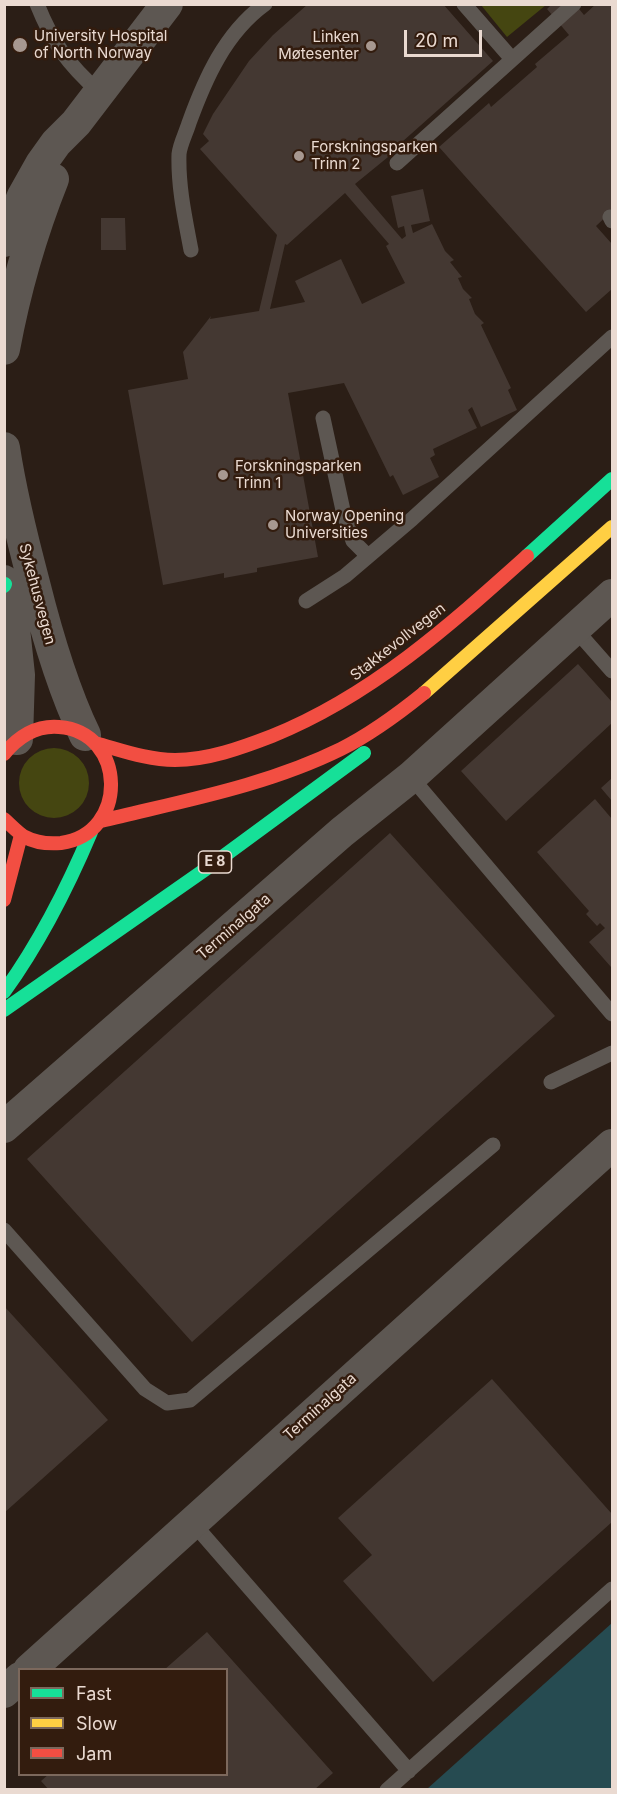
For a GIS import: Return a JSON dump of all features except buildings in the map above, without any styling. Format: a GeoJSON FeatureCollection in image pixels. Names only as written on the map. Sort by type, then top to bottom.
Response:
{"type":"FeatureCollection","features":[{"type":"Feature","properties":{"kind":"highway","name":"Stakkevollvegen"},"geometry":{"type":"LineString","coordinates":[[9,745],[29,732],[43,727],[58,726],[72,729],[90,739],[137,756],[173,760],[226,752],[299,726],[328,712],[370,686],[432,639],[612,479]]}},
{"type":"Feature","properties":{"kind":"highway","name":"E 8"},"geometry":{"type":"LineString","coordinates":[[4,1010],[349,766],[376,742],[415,701],[557,578],[612,527]]}},
{"type":"Feature","properties":{"kind":"highway","name":"E 8"},"geometry":{"type":"LineString","coordinates":[[101,822],[281,775],[343,748],[415,701]]}},
{"type":"Feature","properties":{"kind":"highway"},"geometry":{"type":"LineString","coordinates":[[4,819],[21,835],[34,842],[49,845],[78,840],[91,832],[101,822],[110,802],[113,781],[107,760],[90,739]]}},
{"type":"Feature","properties":{"kind":"highway"},"geometry":{"type":"LineString","coordinates":[[4,992],[29,958],[75,872],[91,832]]}},
{"type":"Feature","properties":{"kind":"highway"},"geometry":{"type":"LineString","coordinates":[[4,900],[21,835]]}},
{"type":"Feature","properties":{"kind":"street"},"geometry":{"type":"LineString","coordinates":[[4,241],[23,196],[56,142],[76,123],[167,4]]}},
{"type":"Feature","properties":{"kind":"street"},"geometry":{"type":"LineString","coordinates":[[4,348],[18,284],[37,218],[76,123]]}},
{"type":"Feature","properties":{"kind":"street","name":"Sykehusvegen"},"geometry":{"type":"LineString","coordinates":[[4,448],[16,514],[44,624],[75,714],[90,739]]}},
{"type":"Feature","properties":{"kind":"street","name":"Sykehusvegen"},"geometry":{"type":"LineString","coordinates":[[5,584],[13,619],[19,675],[9,745]]}},
{"type":"Feature","properties":{"kind":"street","name":"Terminalgata"},"geometry":{"type":"LineString","coordinates":[[4,1127],[342,832],[411,777],[612,595]]}},
{"type":"Feature","properties":{"kind":"street","name":"Terminalgata"},"geometry":{"type":"LineString","coordinates":[[31,1668],[612,1145]]}},
{"type":"Feature","properties":{"kind":"street"},"geometry":{"type":"LineString","coordinates":[[4,1692],[18,1680]]}},
{"type":"Feature","properties":{"kind":"lane"},"geometry":{"type":"LineString","coordinates":[[37,4],[45,25],[73,68],[99,92]]}},
{"type":"Feature","properties":{"kind":"lane"},"geometry":{"type":"LineString","coordinates":[[191,250],[180,194],[179,151],[201,91],[224,47],[265,4]]}},
{"type":"Feature","properties":{"kind":"lane"},"geometry":{"type":"LineString","coordinates":[[464,4],[512,59]]}},
{"type":"Feature","properties":{"kind":"lane"},"geometry":{"type":"LineString","coordinates":[[397,163],[574,4]]}},
{"type":"Feature","properties":{"kind":"lane"},"geometry":{"type":"LineString","coordinates":[[306,601],[345,576],[412,519],[612,337]]}},
{"type":"Feature","properties":{"kind":"lane"},"geometry":{"type":"LineString","coordinates":[[323,418],[344,515],[353,542],[368,556]]}},
{"type":"Feature","properties":{"kind":"lane"},"geometry":{"type":"LineString","coordinates":[[575,629],[612,671]]}},
{"type":"Feature","properties":{"kind":"lane"},"geometry":{"type":"LineString","coordinates":[[411,777],[612,1014]]}},
{"type":"Feature","properties":{"kind":"lane"},"geometry":{"type":"LineString","coordinates":[[551,1082],[612,1053]]}},
{"type":"Feature","properties":{"kind":"lane"},"geometry":{"type":"LineString","coordinates":[[4,1230],[145,1389],[167,1403],[190,1400],[493,1145]]}},
{"type":"Feature","properties":{"kind":"lane"},"geometry":{"type":"LineString","coordinates":[[192,1522],[409,1770]]}},
{"type":"Feature","properties":{"kind":"lane"},"geometry":{"type":"LineString","coordinates":[[387,1790],[612,1589]]}},
{"type":"Feature","properties":{"kind":"shaded area"},"geometry":{"type":"Polygon","coordinates":[[[481,5],[546,5],[507,37],[481,5]]]}},
{"type":"Feature","properties":{"kind":"shaded area"},"geometry":{"type":"Polygon","coordinates":[[[54,748],[73,754],[83,764],[89,783],[83,802],[73,812],[54,818],[35,812],[25,802],[19,783],[25,764],[35,754],[54,748]]]}},
{"type":"Feature","properties":{"kind":"water"},"geometry":{"type":"Polygon","coordinates":[[[612,1623],[612,1789],[427,1789],[612,1623]]]}},
{"type":"Feature","properties":{"kind":"traffic: fast"},"geometry":{"type":"LineString","coordinates":[[527,556],[612,479]]}},
{"type":"Feature","properties":{"kind":"traffic: fast"},"geometry":{"type":"LineString","coordinates":[[4,1010],[213,864],[364,753]]}},
{"type":"Feature","properties":{"kind":"traffic: fast"},"geometry":{"type":"LineString","coordinates":[[4,992],[52,915],[91,832]]}},
{"type":"Feature","properties":{"kind":"traffic: slow"},"geometry":{"type":"LineString","coordinates":[[424,693],[612,527]]}},
{"type":"Feature","properties":{"kind":"traffic: jam"},"geometry":{"type":"LineString","coordinates":[[95,743],[144,756],[175,760],[212,756],[272,736],[308,720],[376,680],[438,633],[527,556]]}},
{"type":"Feature","properties":{"kind":"traffic: jam"},"geometry":{"type":"LineString","coordinates":[[101,821],[253,783],[312,762],[363,737],[424,693]]}},
{"type":"Feature","properties":{"kind":"traffic: jam"},"geometry":{"type":"LineString","coordinates":[[4,754],[21,737],[35,730],[59,727],[81,733],[98,746],[107,764],[111,784],[108,804],[99,822],[83,836],[61,843],[38,842],[22,835],[4,819]]}},
{"type":"Feature","properties":{"kind":"traffic: jam"},"geometry":{"type":"LineString","coordinates":[[4,900],[21,835]]}},
{"type":"Feature","properties":{"kind":"place","name":"University Hospital of North Norway"},"geometry":{"type":"Point","coordinates":[20,45]}},
{"type":"Feature","properties":{"kind":"place","name":"Linken Møtesenter"},"geometry":{"type":"Point","coordinates":[371,46]}},
{"type":"Feature","properties":{"kind":"place","name":"Forskningsparken Trinn 2"},"geometry":{"type":"Point","coordinates":[299,156]}},
{"type":"Feature","properties":{"kind":"place","name":"Forskningsparken Trinn 1"},"geometry":{"type":"Point","coordinates":[223,475]}},
{"type":"Feature","properties":{"kind":"place","name":"Norway Opening Universities"},"geometry":{"type":"Point","coordinates":[273,525]}}]}
